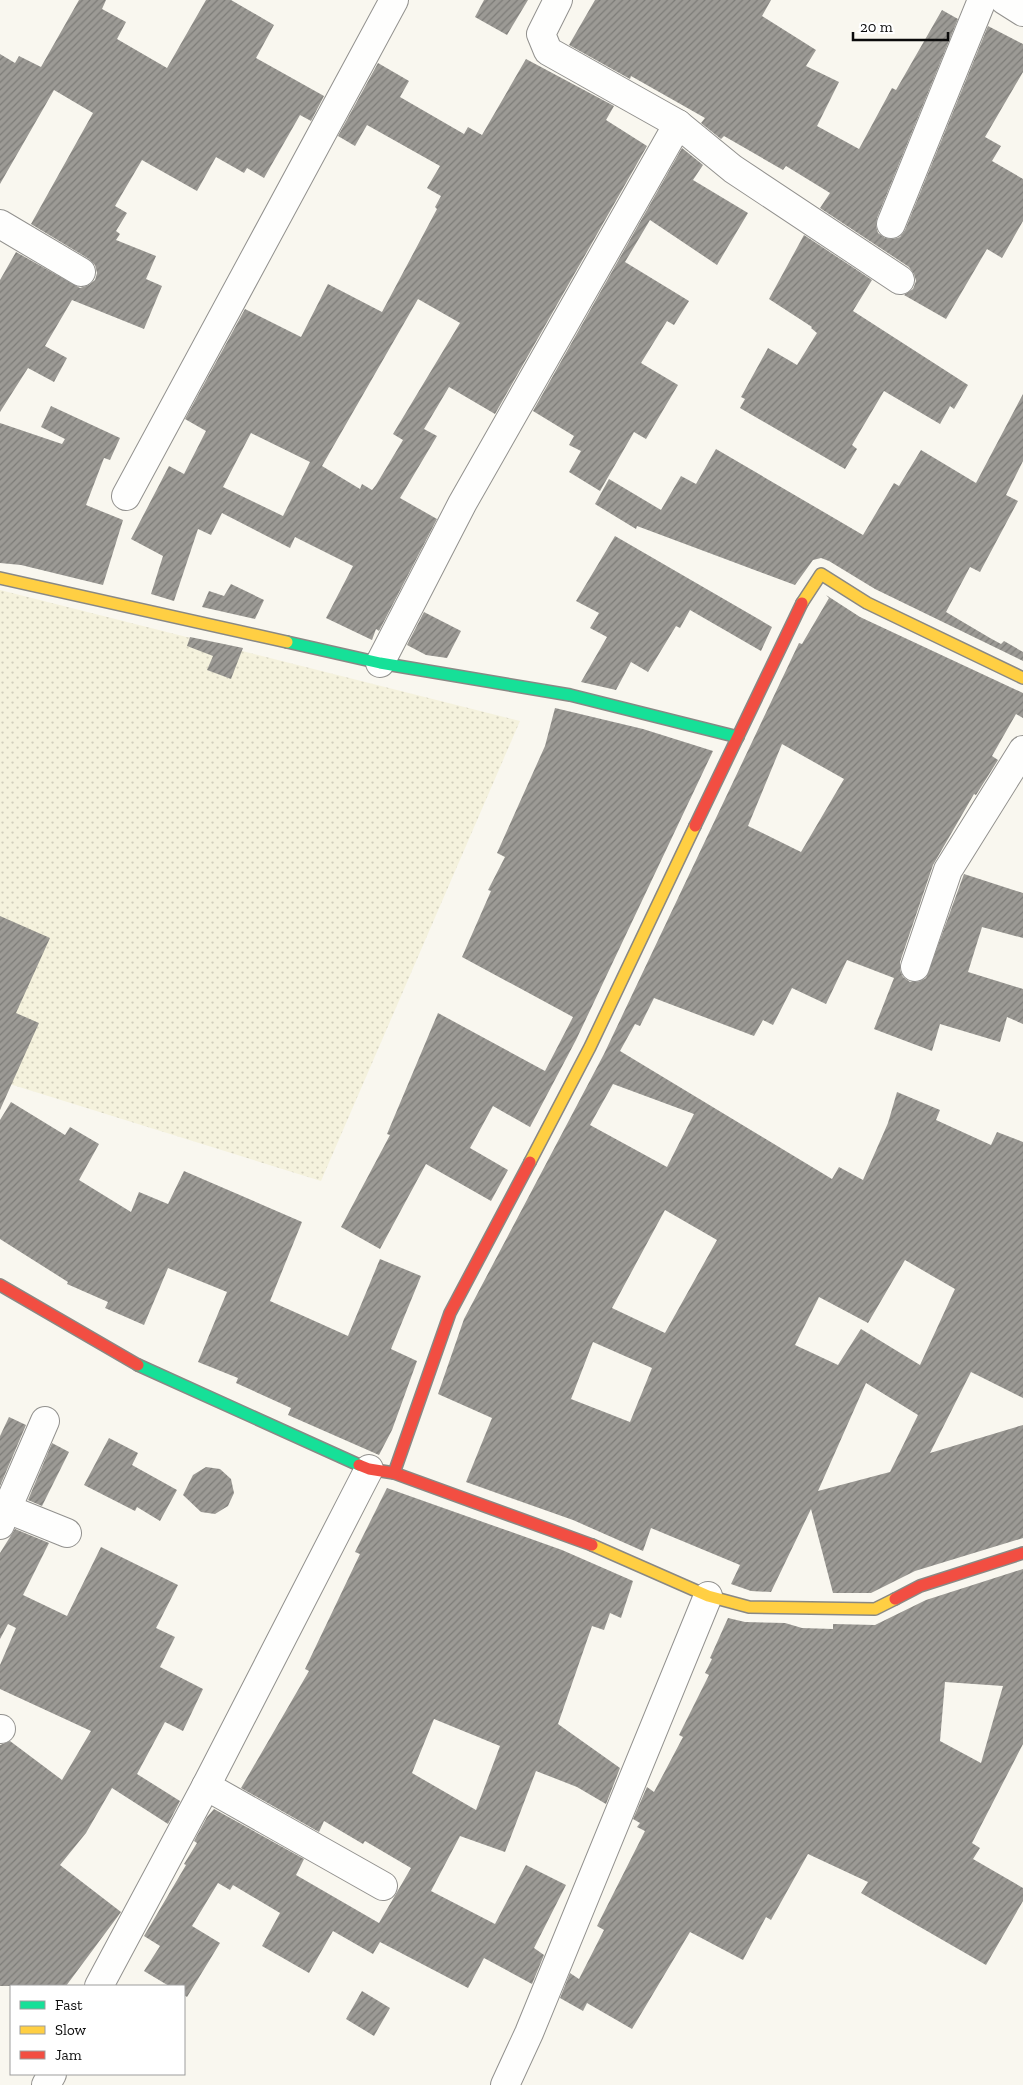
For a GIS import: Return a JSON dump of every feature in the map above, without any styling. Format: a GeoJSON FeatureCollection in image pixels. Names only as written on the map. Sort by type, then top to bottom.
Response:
{"type":"FeatureCollection","features":[{"type":"Feature","properties":{"kind":"street"},"geometry":{"type":"LineString","coordinates":[[126,496],[394,0]]}},
{"type":"Feature","properties":{"kind":"street"},"geometry":{"type":"LineString","coordinates":[[558,0],[541,34],[548,51],[678,124],[733,169],[900,280]]}},
{"type":"Feature","properties":{"kind":"street"},"geometry":{"type":"LineString","coordinates":[[891,224],[982,0]]}},
{"type":"Feature","properties":{"kind":"street"},"geometry":{"type":"LineString","coordinates":[[1004,0],[1023,12]]}},
{"type":"Feature","properties":{"kind":"street"},"geometry":{"type":"LineString","coordinates":[[380,663],[462,504],[678,124]]}},
{"type":"Feature","properties":{"kind":"street"},"geometry":{"type":"LineString","coordinates":[[0,224],[81,272]]}},
{"type":"Feature","properties":{"kind":"street"},"geometry":{"type":"LineString","coordinates":[[100,1985],[206,1786],[382,1471],[450,1313],[590,1047],[797,611],[821,574],[867,603],[1023,678]]}},
{"type":"Feature","properties":{"kind":"street"},"geometry":{"type":"LineString","coordinates":[[0,578],[380,663],[570,694],[738,737]]}},
{"type":"Feature","properties":{"kind":"street"},"geometry":{"type":"LineString","coordinates":[[915,967],[948,870],[1023,750]]}},
{"type":"Feature","properties":{"kind":"street"},"geometry":{"type":"LineString","coordinates":[[0,1285],[124,1359],[382,1471],[568,1535],[708,1596],[749,1607],[875,1609],[920,1586],[1023,1553]]}},
{"type":"Feature","properties":{"kind":"street"},"geometry":{"type":"LineString","coordinates":[[45,1421],[3,1514],[67,1533]]}},
{"type":"Feature","properties":{"kind":"street"},"geometry":{"type":"LineString","coordinates":[[504,2085],[533,2024],[708,1596]]}},
{"type":"Feature","properties":{"kind":"street"},"geometry":{"type":"LineString","coordinates":[[206,1786],[384,1886]]}},
{"type":"Feature","properties":{"kind":"shaded area"},"geometry":{"type":"Polygon","coordinates":[[[0,590],[520,721],[321,1181],[0,1081],[0,590]]]}},
{"type":"Feature","properties":{"kind":"building"},"geometry":{"type":"Polygon","coordinates":[[[79,0],[106,0],[102,9],[126,22],[117,39],[167,68],[206,0],[231,0],[274,25],[256,58],[324,96],[311,121],[300,115],[264,178],[247,168],[244,173],[216,157],[197,191],[142,160],[115,206],[127,213],[116,231],[120,234],[116,240],[156,256],[146,279],[162,286],[144,329],[72,300],[45,346],[67,358],[54,382],[28,368],[0,412],[0,280],[16,252],[80,288],[89,285],[95,280],[97,273],[95,265],[89,259],[31,224],[93,113],[54,90],[0,184],[0,54],[15,63],[19,56],[41,67],[79,0]]]}},
{"type":"Feature","properties":{"kind":"building"},"geometry":{"type":"Polygon","coordinates":[[[484,0],[528,0],[507,35],[475,17],[484,0]]]}},
{"type":"Feature","properties":{"kind":"building"},"geometry":{"type":"Polygon","coordinates":[[[595,0],[771,0],[762,16],[816,50],[806,66],[839,82],[817,126],[859,149],[892,88],[896,90],[942,10],[958,19],[877,218],[876,226],[878,233],[885,238],[893,239],[900,237],[905,230],[988,26],[1023,44],[1023,72],[985,137],[1001,146],[992,161],[1023,179],[1023,221],[1002,258],[987,249],[946,319],[904,295],[913,289],[916,281],[909,267],[820,208],[830,193],[786,166],[783,170],[724,136],[721,139],[701,123],[705,118],[631,76],[630,79],[569,45],[595,0]]]}},
{"type":"Feature","properties":{"kind":"building"},"geometry":{"type":"Polygon","coordinates":[[[526,59],[614,106],[606,120],[647,146],[495,414],[449,387],[424,429],[437,436],[400,498],[437,519],[379,631],[376,629],[372,640],[326,618],[353,566],[295,537],[290,548],[222,513],[211,535],[198,529],[174,601],[151,594],[163,556],[131,539],[169,466],[184,474],[206,431],[185,419],[245,309],[301,337],[328,284],[382,312],[437,209],[435,207],[441,196],[427,188],[440,166],[367,125],[355,146],[338,136],[378,63],[409,81],[400,97],[464,134],[468,127],[482,135],[526,59]],[[418,299],[322,466],[360,489],[362,484],[372,490],[376,485],[403,440],[393,434],[460,323],[418,299]],[[251,433],[223,487],[283,516],[310,462],[251,433]]]}},
{"type":"Feature","properties":{"kind":"building"},"geometry":{"type":"Polygon","coordinates":[[[682,148],[703,165],[693,180],[748,213],[717,265],[650,220],[625,262],[689,301],[674,325],[667,321],[641,363],[678,385],[646,439],[634,432],[600,491],[569,472],[581,451],[569,445],[574,436],[533,411],[682,148]]]}},
{"type":"Feature","properties":{"kind":"building"},"geometry":{"type":"Polygon","coordinates":[[[804,235],[872,280],[853,311],[968,385],[954,409],[950,406],[940,424],[884,391],[852,445],[857,449],[845,469],[740,408],[745,399],[741,397],[768,348],[797,365],[817,333],[812,327],[769,299],[804,235]]]}},
{"type":"Feature","properties":{"kind":"building"},"geometry":{"type":"Polygon","coordinates":[[[1023,394],[1023,461],[1006,495],[1018,501],[980,572],[970,567],[946,612],[1001,644],[1004,641],[1023,652],[1023,661],[875,589],[821,558],[813,560],[795,585],[637,526],[636,529],[595,504],[609,479],[661,510],[681,476],[696,484],[716,449],[863,535],[894,483],[899,486],[921,450],[976,483],[1023,394]]]}},
{"type":"Feature","properties":{"kind":"building"},"geometry":{"type":"Polygon","coordinates":[[[51,406],[120,438],[110,460],[104,458],[86,505],[123,520],[103,585],[21,565],[0,563],[0,423],[62,444],[65,439],[41,427],[51,406]]]}},
{"type":"Feature","properties":{"kind":"building"},"geometry":{"type":"Polygon","coordinates":[[[615,536],[772,627],[761,651],[690,610],[680,628],[676,626],[648,672],[631,662],[616,690],[581,682],[607,637],[590,628],[599,613],[576,601],[615,536]]]}},
{"type":"Feature","properties":{"kind":"building"},"geometry":{"type":"Polygon","coordinates":[[[231,584],[264,600],[255,619],[202,607],[209,591],[224,596],[231,584]]]}},
{"type":"Feature","properties":{"kind":"building"},"geometry":{"type":"Polygon","coordinates":[[[826,595],[860,617],[1023,693],[1023,718],[1016,714],[992,756],[998,760],[976,795],[974,794],[933,865],[900,962],[900,970],[903,977],[910,982],[918,982],[926,978],[964,874],[1023,893],[1023,938],[982,927],[968,972],[1023,989],[1023,1024],[1007,1017],[1000,1042],[940,1024],[932,1051],[874,1029],[894,978],[847,960],[826,1004],[792,988],[773,1025],[763,1020],[754,1036],[654,998],[640,1026],[635,1024],[620,1051],[832,1179],[839,1167],[863,1180],[888,1123],[897,1092],[940,1110],[936,1120],[991,1145],[997,1132],[1023,1142],[1023,1398],[971,1372],[930,1453],[1023,1425],[1023,1538],[915,1571],[871,1593],[833,1593],[811,1509],[771,1592],[751,1591],[731,1584],[740,1565],[651,1528],[643,1551],[573,1520],[466,1482],[492,1418],[438,1394],[464,1319],[604,1054],[799,643],[802,644],[829,598],[826,595]],[[782,744],[748,826],[801,852],[844,779],[782,744]],[[613,1084],[590,1125],[667,1167],[694,1114],[613,1084]],[[665,1210],[612,1308],[665,1333],[717,1240],[665,1210]],[[905,1260],[868,1323],[819,1297],[795,1345],[838,1365],[861,1329],[920,1365],[955,1289],[905,1260]],[[593,1342],[571,1399],[630,1422],[652,1368],[593,1342]],[[866,1383],[818,1491],[890,1472],[918,1415],[866,1383]]]}},
{"type":"Feature","properties":{"kind":"building"},"geometry":{"type":"Polygon","coordinates":[[[424,612],[461,631],[447,658],[426,655],[407,645],[424,612]]]}},
{"type":"Feature","properties":{"kind":"building"},"geometry":{"type":"Polygon","coordinates":[[[190,637],[243,648],[231,679],[207,670],[213,656],[187,646],[190,637]]]}},
{"type":"Feature","properties":{"kind":"building"},"geometry":{"type":"Polygon","coordinates":[[[555,708],[643,729],[713,751],[576,1040],[530,1127],[493,1106],[470,1148],[508,1170],[491,1201],[426,1164],[380,1249],[341,1227],[390,1135],[387,1134],[438,1013],[545,1071],[573,1017],[462,957],[491,891],[488,890],[505,857],[497,853],[545,746],[555,708]]]}},
{"type":"Feature","properties":{"kind":"building"},"geometry":{"type":"Polygon","coordinates":[[[0,916],[50,938],[16,1013],[39,1023],[0,1110],[0,916]]]}},
{"type":"Feature","properties":{"kind":"building"},"geometry":{"type":"Polygon","coordinates":[[[11,1102],[65,1135],[70,1127],[99,1144],[79,1180],[131,1212],[139,1192],[168,1204],[184,1171],[302,1222],[270,1301],[348,1336],[380,1259],[421,1276],[391,1349],[417,1361],[392,1430],[379,1455],[288,1415],[291,1408],[236,1383],[238,1378],[198,1362],[227,1292],[168,1268],[144,1325],[105,1308],[108,1302],[67,1284],[68,1282],[0,1239],[0,1120],[11,1102]]]}},
{"type":"Feature","properties":{"kind":"building"},"geometry":{"type":"Polygon","coordinates":[[[9,1417],[26,1425],[0,1486],[0,1436],[9,1417]]]}},
{"type":"Feature","properties":{"kind":"building"},"geometry":{"type":"Polygon","coordinates":[[[109,1438],[138,1453],[132,1465],[177,1490],[160,1521],[137,1507],[135,1511],[84,1485],[109,1438]]]}},
{"type":"Feature","properties":{"kind":"building"},"geometry":{"type":"Polygon","coordinates":[[[52,1443],[69,1452],[42,1506],[28,1500],[52,1443]]]}},
{"type":"Feature","properties":{"kind":"building"},"geometry":{"type":"Polygon","coordinates":[[[206,1467],[220,1469],[231,1479],[234,1493],[228,1506],[215,1514],[201,1512],[183,1495],[193,1475],[206,1467]]]}},
{"type":"Feature","properties":{"kind":"building"},"geometry":{"type":"Polygon","coordinates":[[[387,1488],[562,1550],[633,1581],[621,1618],[610,1613],[604,1630],[592,1626],[558,1724],[620,1768],[606,1804],[577,1787],[536,1771],[505,1852],[460,1836],[431,1891],[495,1924],[526,1865],[566,1885],[534,1948],[544,1955],[532,1984],[484,1958],[468,1988],[380,1942],[373,1954],[333,1931],[309,1973],[262,1946],[280,1913],[233,1885],[230,1890],[218,1883],[192,1926],[220,1943],[187,1997],[185,1996],[185,1985],[167,1985],[144,1971],[160,1946],[144,1936],[186,1865],[184,1864],[197,1843],[194,1841],[207,1817],[214,1809],[304,1859],[296,1875],[379,1923],[411,1868],[365,1841],[363,1844],[324,1821],[319,1832],[241,1788],[309,1671],[305,1669],[360,1554],[355,1552],[387,1488]],[[434,1719],[412,1773],[476,1810],[500,1746],[434,1719]]]}},
{"type":"Feature","properties":{"kind":"building"},"geometry":{"type":"Polygon","coordinates":[[[15,1529],[49,1543],[23,1595],[67,1616],[101,1547],[178,1585],[156,1628],[175,1637],[160,1667],[203,1689],[183,1731],[165,1722],[137,1774],[180,1801],[168,1824],[112,1788],[86,1833],[60,1865],[121,1912],[67,1985],[0,1986],[0,1745],[10,1741],[62,1780],[91,1731],[0,1689],[0,1665],[16,1628],[8,1624],[0,1639],[0,1553],[15,1529]]]}},
{"type":"Feature","properties":{"kind":"building"},"geometry":{"type":"Polygon","coordinates":[[[1023,1569],[1023,1744],[972,1843],[980,1848],[973,1859],[1023,1888],[1023,1901],[986,1965],[861,1893],[868,1882],[808,1854],[771,1920],[766,1917],[743,1960],[690,1932],[632,2029],[587,2003],[583,2011],[560,1998],[570,1973],[579,1979],[604,1930],[597,1926],[645,1831],[637,1827],[640,1823],[633,1819],[647,1787],[654,1792],[683,1737],[679,1735],[709,1675],[705,1673],[712,1659],[710,1658],[728,1618],[745,1622],[785,1623],[802,1628],[833,1629],[833,1624],[875,1625],[926,1600],[1023,1569]],[[945,1682],[940,1741],[981,1763],[1003,1686],[945,1682]]]}},
{"type":"Feature","properties":{"kind":"building"},"geometry":{"type":"Polygon","coordinates":[[[362,1991],[390,2008],[374,2036],[346,2019],[362,1991]]]}},
{"type":"Feature","properties":{"kind":"traffic: fast"},"geometry":{"type":"LineString","coordinates":[[287,642],[380,663],[570,695],[738,737]]}},
{"type":"Feature","properties":{"kind":"traffic: fast"},"geometry":{"type":"LineString","coordinates":[[138,1365],[359,1465]]}},
{"type":"Feature","properties":{"kind":"traffic: slow"},"geometry":{"type":"LineString","coordinates":[[802,603],[821,574],[867,603],[1023,678]]}},
{"type":"Feature","properties":{"kind":"traffic: slow"},"geometry":{"type":"LineString","coordinates":[[0,578],[287,642]]}},
{"type":"Feature","properties":{"kind":"traffic: slow"},"geometry":{"type":"LineString","coordinates":[[530,1162],[590,1047],[695,826]]}},
{"type":"Feature","properties":{"kind":"traffic: slow"},"geometry":{"type":"LineString","coordinates":[[592,1545],[708,1596],[749,1607],[875,1609],[895,1599]]}},
{"type":"Feature","properties":{"kind":"traffic: jam"},"geometry":{"type":"LineString","coordinates":[[695,826],[802,603]]}},
{"type":"Feature","properties":{"kind":"traffic: jam"},"geometry":{"type":"LineString","coordinates":[[394,1473],[450,1313],[530,1162]]}},
{"type":"Feature","properties":{"kind":"traffic: jam"},"geometry":{"type":"LineString","coordinates":[[0,1285],[138,1365]]}},
{"type":"Feature","properties":{"kind":"traffic: jam"},"geometry":{"type":"LineString","coordinates":[[359,1465],[369,1469],[394,1473],[592,1545]]}},
{"type":"Feature","properties":{"kind":"traffic: jam"},"geometry":{"type":"LineString","coordinates":[[895,1599],[920,1586],[1023,1553]]}}]}
